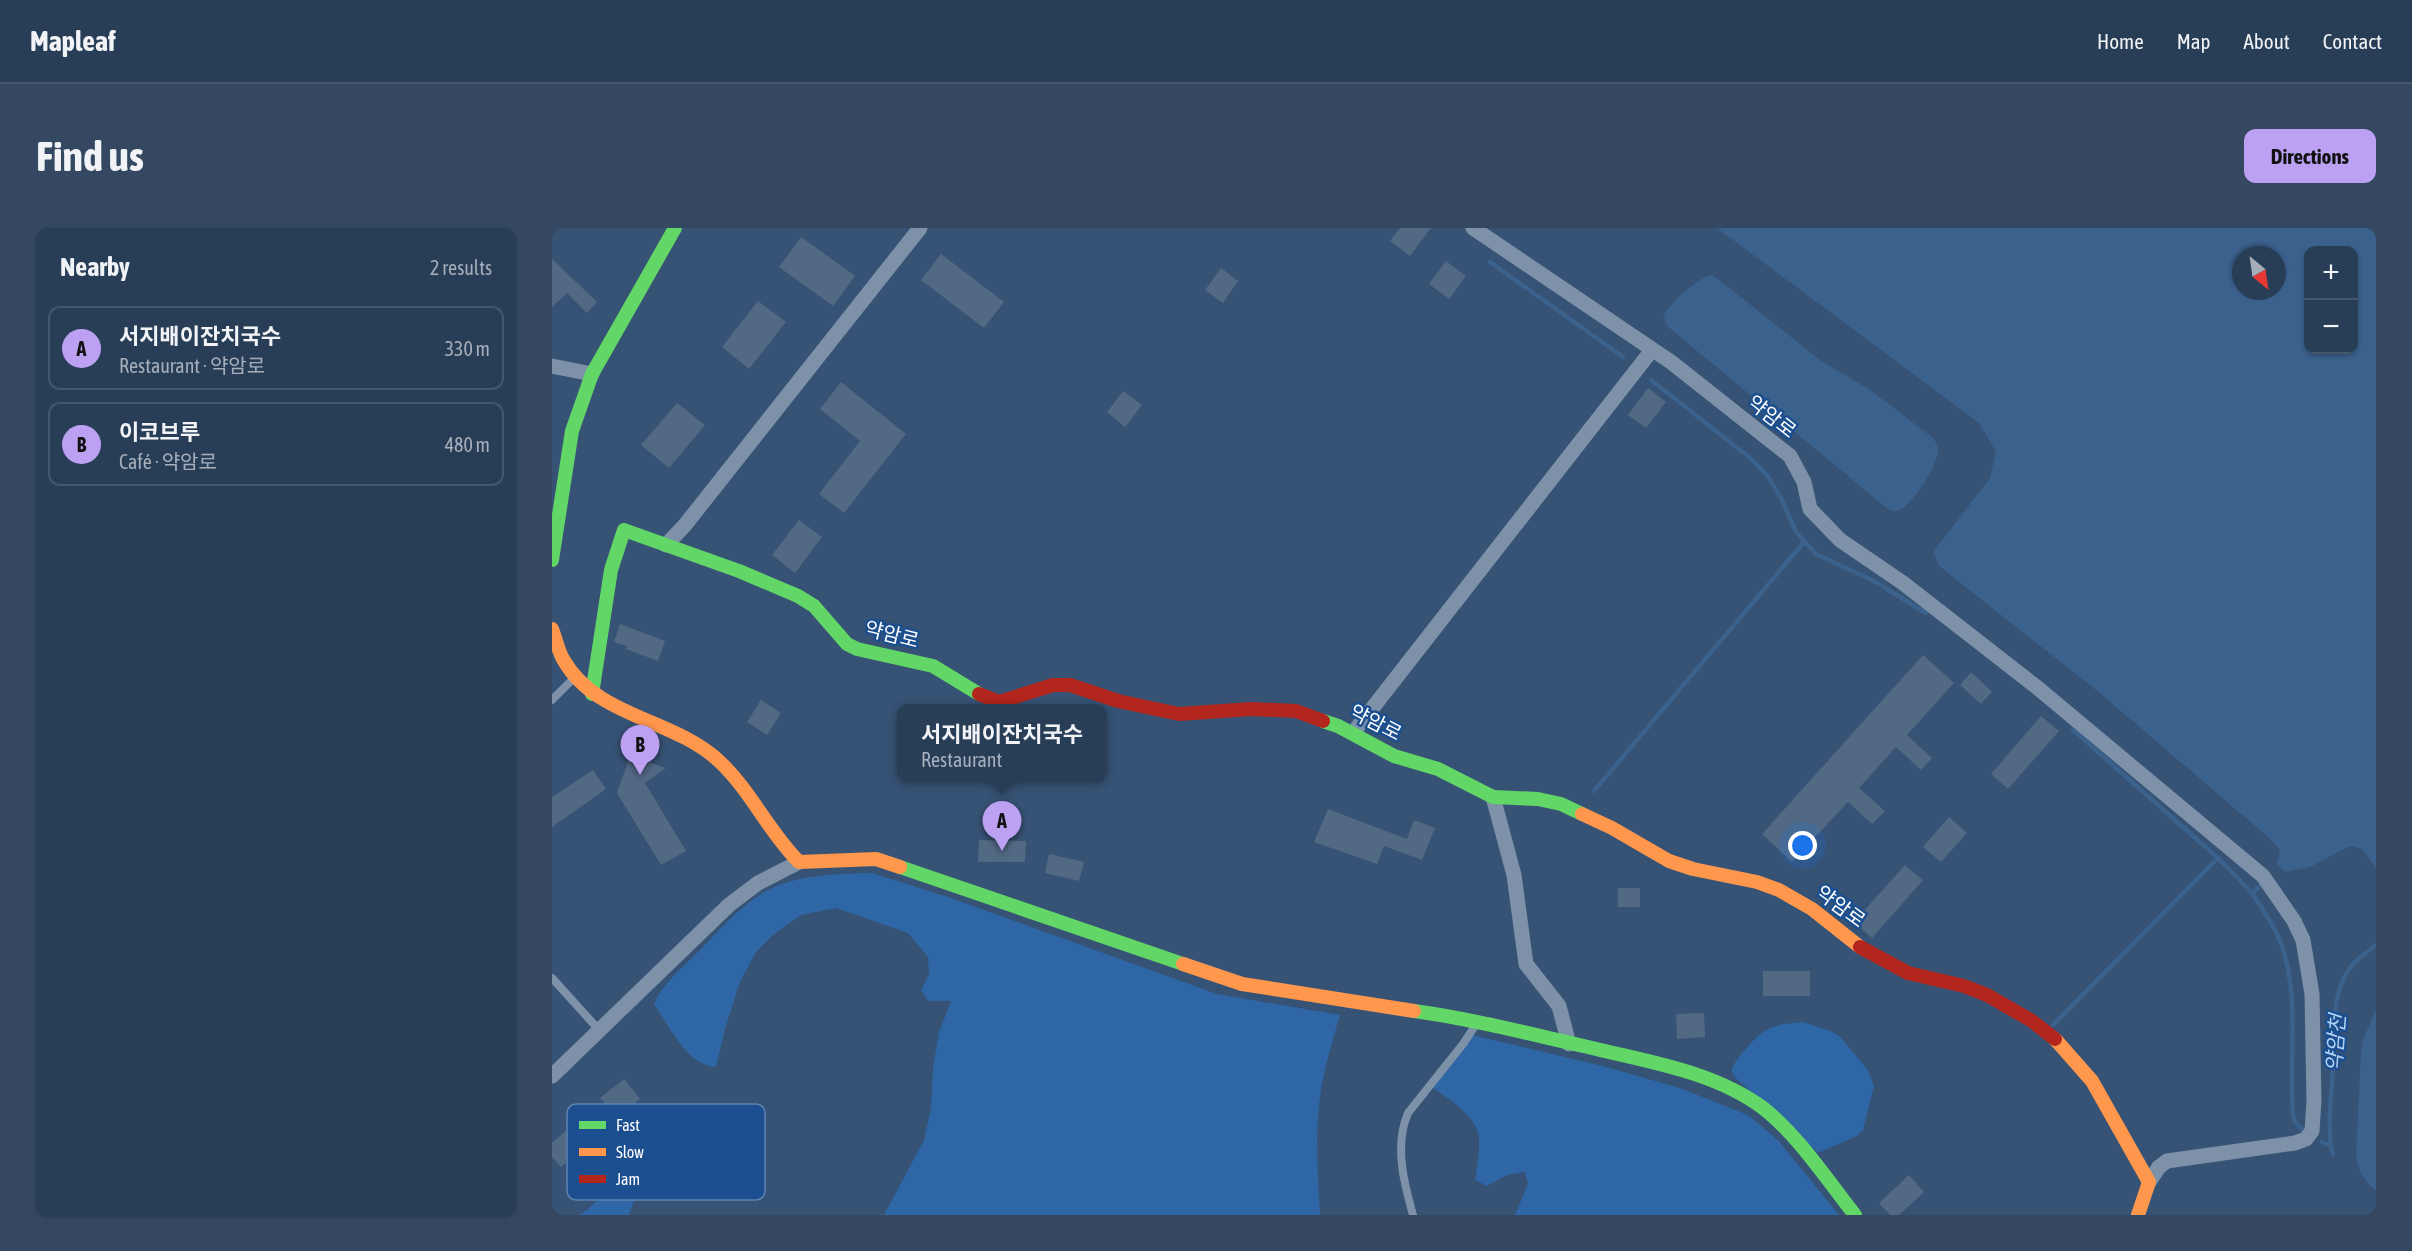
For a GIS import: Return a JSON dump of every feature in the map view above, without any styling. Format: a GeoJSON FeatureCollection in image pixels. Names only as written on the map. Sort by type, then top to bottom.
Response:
{"type":"FeatureCollection","features":[{"type":"Feature","properties":{"kind":"street"},"geometry":{"type":"LineString","coordinates":[[552,560],[572,431],[592,374],[675,228]]}},
{"type":"Feature","properties":{"kind":"street"},"geometry":{"type":"LineString","coordinates":[[666,546],[920,228]]}},
{"type":"Feature","properties":{"kind":"street","name":"약암로"},"geometry":{"type":"LineString","coordinates":[[592,694],[611,570],[624,530],[739,571],[798,596],[814,606],[847,644],[857,650],[900,657],[933,666],[988,699],[999,702],[1053,685],[1070,685],[1118,700],[1179,714],[1251,709],[1296,711],[1319,717],[1394,756],[1438,769],[1493,797],[1538,799],[1561,804],[1612,828],[1669,861],[1693,869],[1757,882],[1779,890],[1812,909],[1856,944],[1894,967],[1908,973],[1964,986],[2013,1009],[2055,1039],[2092,1081],[2149,1182],[2159,1167],[2167,1161],[2295,1143],[2306,1139],[2312,1131],[2314,1100],[2312,994],[2304,940],[2294,921],[2263,876],[2039,689],[1903,582],[1840,540],[1810,509],[1804,482],[1790,456],[1652,350],[1473,228]]}},
{"type":"Feature","properties":{"kind":"street"},"geometry":{"type":"LineString","coordinates":[[1353,733],[1652,350]]}},
{"type":"Feature","properties":{"kind":"street"},"geometry":{"type":"LineString","coordinates":[[552,366],[592,374]]}},
{"type":"Feature","properties":{"kind":"street"},"geometry":{"type":"LineString","coordinates":[[552,628],[562,656],[575,677],[592,694],[691,742],[716,759],[750,798],[787,852],[799,862]]}},
{"type":"Feature","properties":{"kind":"street"},"geometry":{"type":"LineString","coordinates":[[1493,797],[1514,875],[1526,964],[1558,1006],[1569,1044]]}},
{"type":"Feature","properties":{"kind":"street"},"geometry":{"type":"LineString","coordinates":[[552,1076],[729,905],[758,883],[799,862],[876,859],[1076,925],[1242,984],[1478,1021],[1687,1071],[1724,1084],[1742,1094],[1781,1125],[1855,1215]]}},
{"type":"Feature","properties":{"kind":"street"},"geometry":{"type":"LineString","coordinates":[[2138,1215],[2149,1182]]}},
{"type":"Feature","properties":{"kind":"lane"},"geometry":{"type":"LineString","coordinates":[[552,700],[575,677]]}},
{"type":"Feature","properties":{"kind":"lane"},"geometry":{"type":"LineString","coordinates":[[552,978],[600,1031]]}},
{"type":"Feature","properties":{"kind":"lane"},"geometry":{"type":"LineString","coordinates":[[1413,1215],[1403,1170],[1401,1149],[1403,1124],[1413,1106],[1463,1044],[1478,1021]]}},
{"type":"Feature","properties":{"kind":"shaded area"},"geometry":{"type":"Polygon","coordinates":[[[1717,228],[2376,228],[2376,868],[2362,849],[2350,846],[2310,867],[2285,872],[2277,864],[2280,850],[2268,837],[2101,694],[1939,566],[1933,552],[1990,478],[1996,452],[1979,423],[1717,228]]]}},
{"type":"Feature","properties":{"kind":"shaded area"},"geometry":{"type":"Polygon","coordinates":[[[1709,275],[1714,276],[1820,360],[1870,390],[1932,437],[1938,448],[1934,465],[1916,494],[1903,508],[1895,511],[1884,506],[1667,326],[1663,316],[1672,304],[1689,287],[1709,275]]]}},
{"type":"Feature","properties":{"kind":"shaded area"},"geometry":{"type":"Polygon","coordinates":[[[872,873],[951,898],[1217,994],[1340,1015],[1326,1066],[1318,1110],[1317,1156],[1320,1215],[884,1215],[924,1140],[931,1108],[933,1067],[939,1032],[951,1001],[928,1001],[921,990],[929,974],[928,957],[908,933],[836,908],[801,915],[773,935],[756,952],[740,982],[716,1067],[696,1060],[688,1052],[654,1004],[667,984],[738,911],[758,896],[780,885],[806,878],[872,873]]]}},
{"type":"Feature","properties":{"kind":"shaded area"},"geometry":{"type":"Polygon","coordinates":[[[2376,1009],[2376,1190],[2362,1175],[2356,1155],[2361,1052],[2363,1040],[2376,1009]]]}},
{"type":"Feature","properties":{"kind":"shaded area"},"geometry":{"type":"Polygon","coordinates":[[[1803,1022],[1831,1031],[1840,1037],[1868,1070],[1874,1086],[1863,1130],[1857,1136],[1818,1153],[1739,1081],[1732,1071],[1742,1054],[1766,1030],[1779,1025],[1803,1022]]]}},
{"type":"Feature","properties":{"kind":"shaded area"},"geometry":{"type":"Polygon","coordinates":[[[1472,1035],[1603,1066],[1680,1088],[1748,1115],[1778,1140],[1839,1215],[1515,1215],[1528,1184],[1525,1172],[1507,1175],[1487,1186],[1475,1180],[1479,1149],[1477,1130],[1468,1115],[1432,1087],[1472,1035]]]}},
{"type":"Feature","properties":{"kind":"shaded area"},"geometry":{"type":"Polygon","coordinates":[[[598,1200],[635,1200],[629,1215],[579,1215],[598,1200]]]}},
{"type":"Feature","properties":{"kind":"building"},"geometry":{"type":"Polygon","coordinates":[[[1400,228],[1431,228],[1410,256],[1390,241],[1400,228]]]}},
{"type":"Feature","properties":{"kind":"building"},"geometry":{"type":"Polygon","coordinates":[[[801,237],[855,276],[833,306],[779,267],[801,237]]]}},
{"type":"Feature","properties":{"kind":"building"},"geometry":{"type":"Polygon","coordinates":[[[941,254],[1004,302],[984,328],[921,280],[941,254]]]}},
{"type":"Feature","properties":{"kind":"building"},"geometry":{"type":"Polygon","coordinates":[[[552,259],[597,302],[587,313],[567,293],[552,307],[552,259]]]}},
{"type":"Feature","properties":{"kind":"building"},"geometry":{"type":"Polygon","coordinates":[[[1446,261],[1466,276],[1449,299],[1429,284],[1446,261]]]}},
{"type":"Feature","properties":{"kind":"building"},"geometry":{"type":"Polygon","coordinates":[[[1221,268],[1238,281],[1223,303],[1205,290],[1221,268]]]}},
{"type":"Feature","properties":{"kind":"building"},"geometry":{"type":"Polygon","coordinates":[[[758,301],[786,322],[749,369],[722,347],[758,301]]]}},
{"type":"Feature","properties":{"kind":"building"},"geometry":{"type":"Polygon","coordinates":[[[841,382],[906,434],[844,513],[819,494],[860,441],[820,409],[841,382]]]}},
{"type":"Feature","properties":{"kind":"building"},"geometry":{"type":"Polygon","coordinates":[[[1648,388],[1666,402],[1646,428],[1628,415],[1648,388]]]}},
{"type":"Feature","properties":{"kind":"building"},"geometry":{"type":"Polygon","coordinates":[[[1123,391],[1142,405],[1125,427],[1107,412],[1123,391]]]}},
{"type":"Feature","properties":{"kind":"building"},"geometry":{"type":"Polygon","coordinates":[[[677,403],[705,425],[669,468],[641,445],[677,403]]]}},
{"type":"Feature","properties":{"kind":"building"},"geometry":{"type":"Polygon","coordinates":[[[799,520],[822,537],[795,573],[772,555],[799,520]]]}},
{"type":"Feature","properties":{"kind":"building"},"geometry":{"type":"Polygon","coordinates":[[[620,624],[665,641],[658,661],[614,642],[620,624]]]}},
{"type":"Feature","properties":{"kind":"building"},"geometry":{"type":"Polygon","coordinates":[[[1923,655],[1954,683],[1907,735],[1932,758],[1921,770],[1896,747],[1859,788],[1885,811],[1872,824],[1848,802],[1792,862],[1762,834],[1923,655]]]}},
{"type":"Feature","properties":{"kind":"building"},"geometry":{"type":"Polygon","coordinates":[[[1971,672],[1992,692],[1981,704],[1960,685],[1971,672]]]}},
{"type":"Feature","properties":{"kind":"building"},"geometry":{"type":"Polygon","coordinates":[[[761,700],[781,713],[767,735],[747,722],[761,700]]]}},
{"type":"Feature","properties":{"kind":"building"},"geometry":{"type":"Polygon","coordinates":[[[2041,716],[2059,731],[2008,789],[1991,774],[2041,716]]]}},
{"type":"Feature","properties":{"kind":"building"},"geometry":{"type":"Polygon","coordinates":[[[630,756],[666,768],[645,783],[686,851],[661,865],[617,793],[630,756]]]}},
{"type":"Feature","properties":{"kind":"building"},"geometry":{"type":"Polygon","coordinates":[[[593,770],[606,789],[552,827],[552,797],[593,770]]]}},
{"type":"Feature","properties":{"kind":"building"},"geometry":{"type":"Polygon","coordinates":[[[1328,809],[1407,839],[1414,820],[1435,828],[1422,860],[1384,846],[1377,864],[1314,842],[1328,809]]]}},
{"type":"Feature","properties":{"kind":"building"},"geometry":{"type":"Polygon","coordinates":[[[1949,817],[1967,833],[1941,862],[1923,847],[1949,817]]]}},
{"type":"Feature","properties":{"kind":"building"},"geometry":{"type":"Polygon","coordinates":[[[979,840],[1026,841],[1025,862],[978,862],[979,840]]]}},
{"type":"Feature","properties":{"kind":"building"},"geometry":{"type":"Polygon","coordinates":[[[1049,854],[1084,862],[1079,881],[1045,873],[1049,854]]]}},
{"type":"Feature","properties":{"kind":"building"},"geometry":{"type":"Polygon","coordinates":[[[1905,865],[1923,880],[1872,938],[1854,922],[1905,865]]]}},
{"type":"Feature","properties":{"kind":"building"},"geometry":{"type":"Polygon","coordinates":[[[1618,888],[1640,888],[1640,907],[1618,907],[1618,888]]]}},
{"type":"Feature","properties":{"kind":"building"},"geometry":{"type":"Polygon","coordinates":[[[1763,971],[1810,971],[1810,996],[1763,996],[1763,971]]]}},
{"type":"Feature","properties":{"kind":"building"},"geometry":{"type":"Polygon","coordinates":[[[1704,1013],[1705,1037],[1677,1039],[1676,1014],[1704,1013]]]}},
{"type":"Feature","properties":{"kind":"building"},"geometry":{"type":"Polygon","coordinates":[[[624,1079],[640,1099],[634,1104],[605,1104],[600,1098],[624,1079]]]}},
{"type":"Feature","properties":{"kind":"building"},"geometry":{"type":"Polygon","coordinates":[[[567,1130],[567,1162],[561,1167],[552,1157],[552,1143],[567,1130]]]}},
{"type":"Feature","properties":{"kind":"building"},"geometry":{"type":"Polygon","coordinates":[[[1909,1175],[1924,1192],[1899,1215],[1890,1215],[1879,1203],[1909,1175]]]}},
{"type":"Feature","properties":{"kind":"waterway"},"geometry":{"type":"LineString","coordinates":[[1490,262],[1623,357]]}},
{"type":"Feature","properties":{"kind":"waterway"},"geometry":{"type":"LineString","coordinates":[[1651,380],[1749,457],[1767,475],[1780,496],[1796,532],[1816,554],[1874,581],[1926,613]]}},
{"type":"Feature","properties":{"kind":"waterway"},"geometry":{"type":"LineString","coordinates":[[1594,791],[1804,542]]}},
{"type":"Feature","properties":{"kind":"waterway"},"geometry":{"type":"LineString","coordinates":[[2073,730],[2218,858],[2252,893]]}},
{"type":"Feature","properties":{"kind":"waterway"},"geometry":{"type":"LineString","coordinates":[[2053,1025],[2218,858]]}},
{"type":"Feature","properties":{"kind":"waterway"},"geometry":{"type":"LineString","coordinates":[[2259,887],[2252,893],[2278,936],[2290,980],[2293,1024],[2293,1115],[2295,1122],[2303,1130]]}},
{"type":"Feature","properties":{"kind":"waterway","name":"약암천"},"geometry":{"type":"LineString","coordinates":[[2333,1155],[2330,1122],[2337,999],[2350,968],[2376,945]]}},
{"type":"Feature","properties":{"kind":"waterway"},"geometry":{"type":"LineString","coordinates":[[2322,1142],[2331,1146]]}},
{"type":"Feature","properties":{"kind":"traffic: fast"},"geometry":{"type":"LineString","coordinates":[[552,560],[572,431],[592,374],[675,228]]}},
{"type":"Feature","properties":{"kind":"traffic: fast"},"geometry":{"type":"LineString","coordinates":[[592,694],[611,570],[624,530],[739,571],[798,596],[814,606],[847,644],[857,649],[933,666],[979,694]]}},
{"type":"Feature","properties":{"kind":"traffic: fast"},"geometry":{"type":"LineString","coordinates":[[1323,721],[1338,726],[1394,756],[1438,769],[1493,797],[1538,799],[1561,804],[1582,814]]}},
{"type":"Feature","properties":{"kind":"traffic: fast"},"geometry":{"type":"LineString","coordinates":[[900,867],[1183,964]]}},
{"type":"Feature","properties":{"kind":"traffic: fast"},"geometry":{"type":"LineString","coordinates":[[1414,1011],[1501,1027],[1657,1063],[1723,1085],[1744,1095],[1776,1119],[1812,1158],[1855,1215]]}},
{"type":"Feature","properties":{"kind":"traffic: slow"},"geometry":{"type":"LineString","coordinates":[[552,629],[563,659],[577,679],[595,694],[615,706],[680,735],[719,761],[741,785],[799,862],[876,859],[900,867]]}},
{"type":"Feature","properties":{"kind":"traffic: slow"},"geometry":{"type":"LineString","coordinates":[[1582,814],[1612,828],[1669,861],[1693,869],[1757,882],[1779,890],[1812,909],[1860,947]]}},
{"type":"Feature","properties":{"kind":"traffic: slow"},"geometry":{"type":"LineString","coordinates":[[1183,964],[1242,984],[1414,1011]]}},
{"type":"Feature","properties":{"kind":"traffic: slow"},"geometry":{"type":"LineString","coordinates":[[2055,1039],[2092,1081],[2149,1182],[2138,1215]]}},
{"type":"Feature","properties":{"kind":"traffic: jam"},"geometry":{"type":"LineString","coordinates":[[979,694],[999,702],[1053,685],[1070,685],[1118,701],[1179,714],[1251,709],[1296,711],[1323,721]]}},
{"type":"Feature","properties":{"kind":"traffic: jam"},"geometry":{"type":"LineString","coordinates":[[1860,947],[1908,973],[1964,986],[1987,995],[2032,1021],[2055,1039]]}},
{"type":"Feature","properties":{"kind":"place","name":"이코브루"},"geometry":{"type":"Point","coordinates":[640,775]}},
{"type":"Feature","properties":{"kind":"place","name":"서지배이잔치국수"},"geometry":{"type":"Point","coordinates":[1002,851]}}]}
